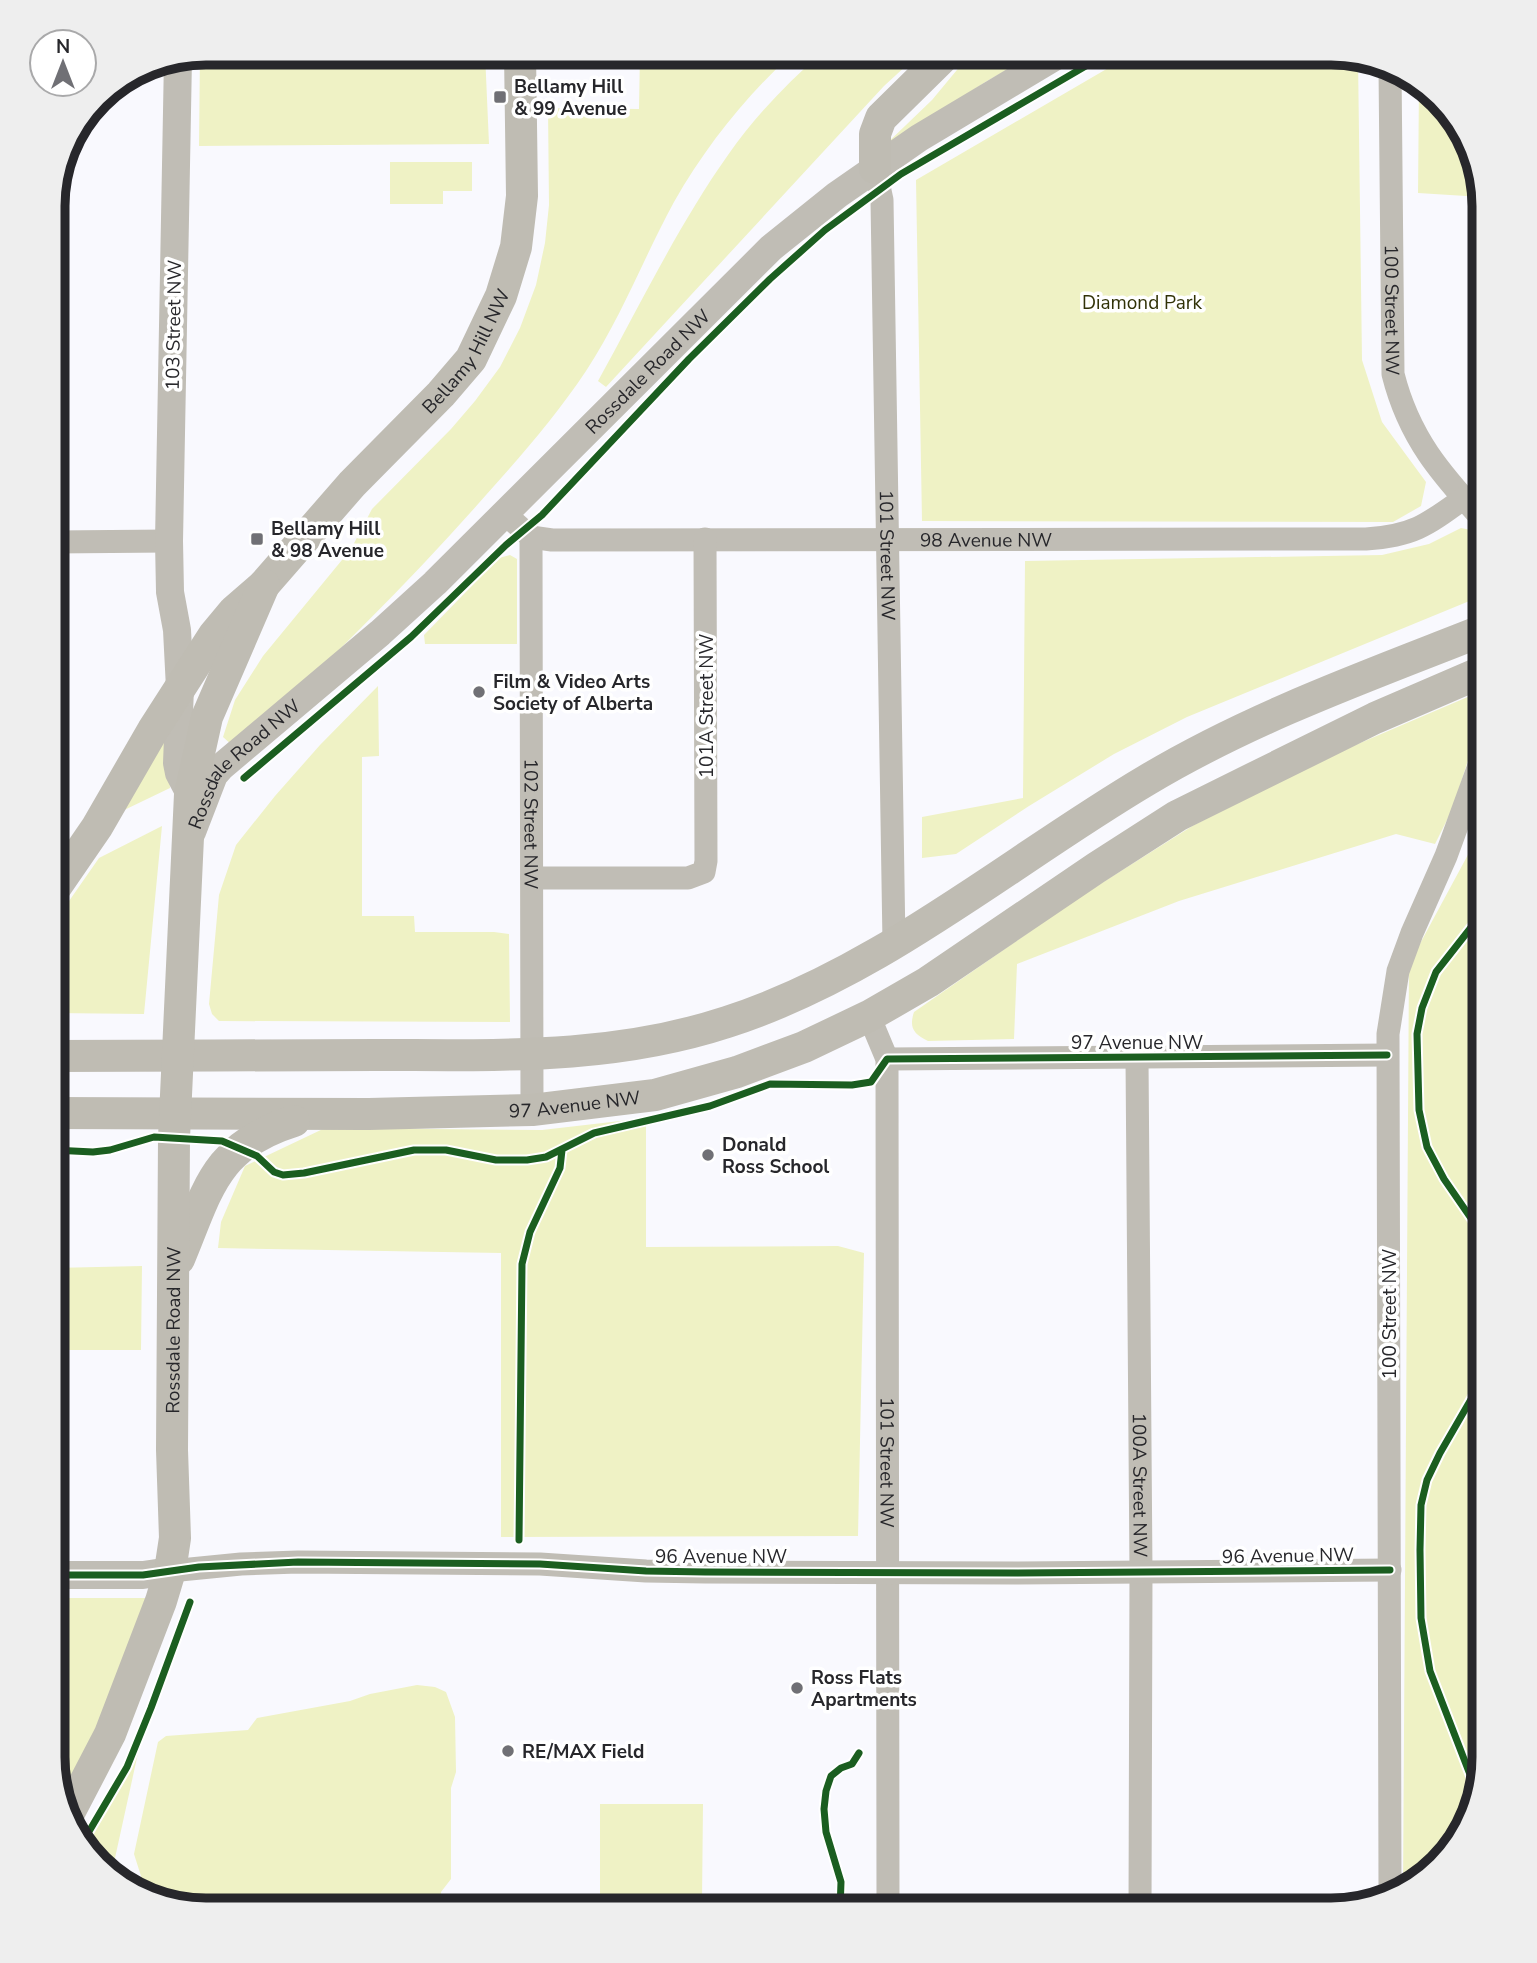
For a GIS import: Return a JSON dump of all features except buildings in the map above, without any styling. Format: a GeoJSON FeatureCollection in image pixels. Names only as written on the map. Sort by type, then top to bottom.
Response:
{"type":"FeatureCollection","features":[{"type":"Feature","properties":{"kind":"main road","name":"Bellamy Hill NW"},"geometry":{"type":"LineString","coordinates":[[65,874],[97,827],[153,730],[214,635],[234,611],[264,585],[352,484],[471,359],[493,318],[510,272],[519,222],[522,196],[520,65]]}},
{"type":"Feature","properties":{"kind":"main road"},"geometry":{"type":"LineString","coordinates":[[875,168],[875,134],[881,118],[935,65]]}},
{"type":"Feature","properties":{"kind":"main road","name":"Bellamy Hill NW"},"geometry":{"type":"LineString","coordinates":[[188,841],[190,794],[207,718],[264,585]]}},
{"type":"Feature","properties":{"kind":"main road"},"geometry":{"type":"LineString","coordinates":[[65,1056],[533,1055],[650,1043],[729,1022],[834,977],[894,943],[1149,779],[1241,729],[1472,635]]}},
{"type":"Feature","properties":{"kind":"main road","name":"97 Avenue NW"},"geometry":{"type":"LineString","coordinates":[[65,1113],[317,1114],[532,1110],[654,1095],[737,1072],[804,1047],[869,1016],[928,982],[1096,867],[1177,816],[1375,718],[1472,677]]}},
{"type":"Feature","properties":{"kind":"main road","name":"Rossdale Road NW"},"geometry":{"type":"LineString","coordinates":[[73,1805],[110,1734],[162,1601],[175,1538],[172,1450],[177,1056],[188,841]]}},
{"type":"Feature","properties":{"kind":"main road"},"geometry":{"type":"LineString","coordinates":[[173,1273],[210,1184],[227,1158],[267,1130],[317,1114]]}},
{"type":"Feature","properties":{"kind":"street","name":"Rossdale Road NW"},"geometry":{"type":"LineString","coordinates":[[188,841],[214,775],[220,767],[389,625],[505,514],[771,248],[826,203],[931,130],[1042,65]]}},
{"type":"Feature","properties":{"kind":"street","name":"103 Street NW"},"geometry":{"type":"LineString","coordinates":[[178,68],[169,541],[170,592],[177,630],[180,688],[177,763],[190,794]]}},
{"type":"Feature","properties":{"kind":"street","name":"100 Street NW"},"geometry":{"type":"LineString","coordinates":[[1391,78],[1393,374],[1403,409],[1419,442],[1472,507]]}},
{"type":"Feature","properties":{"kind":"street","name":"101 Street NW"},"geometry":{"type":"LineString","coordinates":[[875,168],[882,200],[894,943]]}},
{"type":"Feature","properties":{"kind":"street","name":"98 Avenue NW"},"geometry":{"type":"LineString","coordinates":[[531,537],[552,540],[888,541],[1375,538],[1398,536],[1419,529],[1464,498]]}},
{"type":"Feature","properties":{"kind":"street"},"geometry":{"type":"LineString","coordinates":[[505,514],[531,537]]}},
{"type":"Feature","properties":{"kind":"street","name":"102 Street NW"},"geometry":{"type":"LineString","coordinates":[[531,537],[532,1110]]}},
{"type":"Feature","properties":{"kind":"street","name":"101A Street NW"},"geometry":{"type":"LineString","coordinates":[[532,878],[688,878],[704,872],[705,539]]}},
{"type":"Feature","properties":{"kind":"street"},"geometry":{"type":"LineString","coordinates":[[65,542],[169,541]]}},
{"type":"Feature","properties":{"kind":"street","name":"103 Street NW"},"geometry":{"type":"LineString","coordinates":[[153,730],[164,689],[163,630],[170,592]]}},
{"type":"Feature","properties":{"kind":"street","name":"100 Street NW"},"geometry":{"type":"LineString","coordinates":[[1390,1886],[1387,1055],[1398,971],[1472,787]]}},
{"type":"Feature","properties":{"kind":"street","name":"101 Street NW"},"geometry":{"type":"LineString","coordinates":[[869,1016],[887,1059],[888,1898]]}},
{"type":"Feature","properties":{"kind":"street","name":"97 Avenue NW"},"geometry":{"type":"LineString","coordinates":[[887,1059],[1387,1055]]}},
{"type":"Feature","properties":{"kind":"street","name":"100A Street NW"},"geometry":{"type":"LineString","coordinates":[[1137,1058],[1141,1572],[1140,1898]]}},
{"type":"Feature","properties":{"kind":"street","name":"96 Avenue NW"},"geometry":{"type":"LineString","coordinates":[[65,1575],[143,1575],[241,1564],[311,1562],[540,1564],[646,1571],[1390,1570]]}},
{"type":"Feature","properties":{"kind":"green space"},"geometry":{"type":"Polygon","coordinates":[[[200,65],[486,65],[489,144],[199,146],[200,65]]]}},
{"type":"Feature","properties":{"kind":"green space"},"geometry":{"type":"Polygon","coordinates":[[[640,65],[781,65],[743,104],[699,161],[674,202],[599,351],[575,388],[538,435],[428,559],[368,621],[245,742],[233,746],[223,737],[235,700],[263,656],[351,549],[372,509],[475,401],[500,367],[520,328],[536,285],[545,243],[549,205],[548,108],[639,109],[640,65]]]}},
{"type":"Feature","properties":{"kind":"green space"},"geometry":{"type":"Polygon","coordinates":[[[808,65],[907,65],[884,86],[606,387],[598,381],[676,237],[738,141],[783,89],[808,65]]]}},
{"type":"Feature","properties":{"kind":"green space"},"geometry":{"type":"Polygon","coordinates":[[[961,65],[1016,65],[880,150],[932,100],[961,65]]]}},
{"type":"Feature","properties":{"kind":"green space","name":"Diamond Park"},"geometry":{"type":"Polygon","coordinates":[[[1113,65],[1358,67],[1362,360],[1382,422],[1426,482],[1421,506],[1393,522],[922,521],[916,180],[1113,65]]]}},
{"type":"Feature","properties":{"kind":"green space"},"geometry":{"type":"Polygon","coordinates":[[[1419,96],[1449,127],[1458,143],[1467,169],[1471,196],[1418,193],[1419,96]]]}},
{"type":"Feature","properties":{"kind":"green space"},"geometry":{"type":"Polygon","coordinates":[[[390,162],[472,162],[472,191],[443,191],[443,204],[390,204],[390,162]]]}},
{"type":"Feature","properties":{"kind":"green space"},"geometry":{"type":"Polygon","coordinates":[[[1461,528],[1472,531],[1472,600],[1187,717],[1114,754],[956,854],[922,858],[922,817],[1023,798],[1025,561],[1382,555],[1429,544],[1461,528]]]}},
{"type":"Feature","properties":{"kind":"green space"},"geometry":{"type":"Polygon","coordinates":[[[510,555],[517,559],[517,644],[425,644],[424,635],[499,558],[510,555]]]}},
{"type":"Feature","properties":{"kind":"green space"},"geometry":{"type":"Polygon","coordinates":[[[378,686],[379,756],[362,757],[362,916],[414,916],[415,932],[509,934],[510,1022],[219,1021],[212,1014],[209,1004],[219,895],[236,845],[320,745],[378,686]]]}},
{"type":"Feature","properties":{"kind":"green space"},"geometry":{"type":"Polygon","coordinates":[[[1472,695],[1471,751],[1452,810],[1435,844],[1396,834],[1179,901],[1017,964],[1014,1039],[928,1041],[914,1030],[914,1012],[1081,896],[1194,825],[1332,755],[1472,695]]]}},
{"type":"Feature","properties":{"kind":"green space"},"geometry":{"type":"Polygon","coordinates":[[[168,735],[170,788],[118,813],[168,735]]]}},
{"type":"Feature","properties":{"kind":"green space"},"geometry":{"type":"Polygon","coordinates":[[[162,826],[144,1014],[65,1013],[65,907],[99,858],[162,826]]]}},
{"type":"Feature","properties":{"kind":"green space"},"geometry":{"type":"Polygon","coordinates":[[[1472,847],[1471,1776],[1462,1811],[1449,1836],[1424,1863],[1403,1879],[1409,964],[1472,847]]]}},
{"type":"Feature","properties":{"kind":"green space"},"geometry":{"type":"Polygon","coordinates":[[[646,1118],[646,1247],[838,1246],[864,1253],[858,1536],[501,1537],[501,1253],[218,1248],[221,1222],[245,1166],[325,1128],[542,1130],[646,1118]]]}},
{"type":"Feature","properties":{"kind":"green space"},"geometry":{"type":"Polygon","coordinates":[[[142,1266],[141,1350],[65,1350],[65,1268],[142,1266]]]}},
{"type":"Feature","properties":{"kind":"green space"},"geometry":{"type":"Polygon","coordinates":[[[65,1598],[147,1598],[111,1702],[69,1794],[65,1767],[65,1598]]]}},
{"type":"Feature","properties":{"kind":"green space"},"geometry":{"type":"Polygon","coordinates":[[[417,1685],[435,1687],[446,1692],[455,1717],[456,1772],[451,1788],[451,1879],[441,1892],[441,1898],[206,1898],[169,1893],[143,1883],[134,1854],[158,1742],[166,1736],[248,1730],[257,1718],[350,1701],[370,1694],[417,1685]]]}},
{"type":"Feature","properties":{"kind":"green space"},"geometry":{"type":"Polygon","coordinates":[[[140,1744],[115,1858],[118,1867],[90,1838],[126,1779],[140,1744]]]}},
{"type":"Feature","properties":{"kind":"green space"},"geometry":{"type":"Polygon","coordinates":[[[600,1804],[703,1804],[702,1898],[600,1898],[600,1804]]]}},
{"type":"Feature","properties":{"kind":"cycle path"},"geometry":{"type":"LineString","coordinates":[[244,778],[411,637],[506,545],[542,515],[689,359],[770,279],[825,230],[901,174],[1087,65]]}},
{"type":"Feature","properties":{"kind":"cycle path"},"geometry":{"type":"LineString","coordinates":[[1472,926],[1436,972],[1422,1008],[1417,1034],[1419,1110],[1427,1147],[1444,1179],[1472,1220]]}},
{"type":"Feature","properties":{"kind":"cycle path"},"geometry":{"type":"LineString","coordinates":[[65,1151],[110,1150],[154,1137],[222,1141],[257,1156],[274,1172],[283,1175],[414,1150],[446,1150],[496,1160],[527,1160],[546,1157],[594,1133],[710,1106],[770,1084],[852,1085],[871,1082],[887,1059],[1387,1055]]}},
{"type":"Feature","properties":{"kind":"cycle path"},"geometry":{"type":"LineString","coordinates":[[519,1540],[522,1264],[530,1232],[560,1168],[562,1150]]}},
{"type":"Feature","properties":{"kind":"cycle path"},"geometry":{"type":"LineString","coordinates":[[1471,1777],[1430,1671],[1421,1618],[1420,1550],[1421,1505],[1427,1480],[1472,1398]]}},
{"type":"Feature","properties":{"kind":"cycle path"},"geometry":{"type":"LineString","coordinates":[[65,1575],[143,1575],[199,1567],[298,1562],[540,1564],[705,1572],[1390,1570]]}},
{"type":"Feature","properties":{"kind":"cycle path"},"geometry":{"type":"LineString","coordinates":[[87,1835],[127,1767],[190,1602]]}},
{"type":"Feature","properties":{"kind":"cycle path"},"geometry":{"type":"LineString","coordinates":[[840,1898],[841,1882],[826,1832],[826,1791],[831,1776],[852,1764],[859,1753]]}},
{"type":"Feature","properties":{"kind":"place","name":"Bellamy Hill & 99 Avenue"},"geometry":{"type":"Point","coordinates":[500,97]}},
{"type":"Feature","properties":{"kind":"place","name":"Bellamy Hill & 98 Avenue"},"geometry":{"type":"Point","coordinates":[257,539]}},
{"type":"Feature","properties":{"kind":"place","name":"Film & Video Arts Society of Alberta"},"geometry":{"type":"Point","coordinates":[479,692]}},
{"type":"Feature","properties":{"kind":"place","name":"Donald Ross School"},"geometry":{"type":"Point","coordinates":[708,1155]}},
{"type":"Feature","properties":{"kind":"place","name":"Ross Flats Apartments"},"geometry":{"type":"Point","coordinates":[797,1688]}},
{"type":"Feature","properties":{"kind":"place","name":"RE/MAX Field"},"geometry":{"type":"Point","coordinates":[508,1751]}}]}
